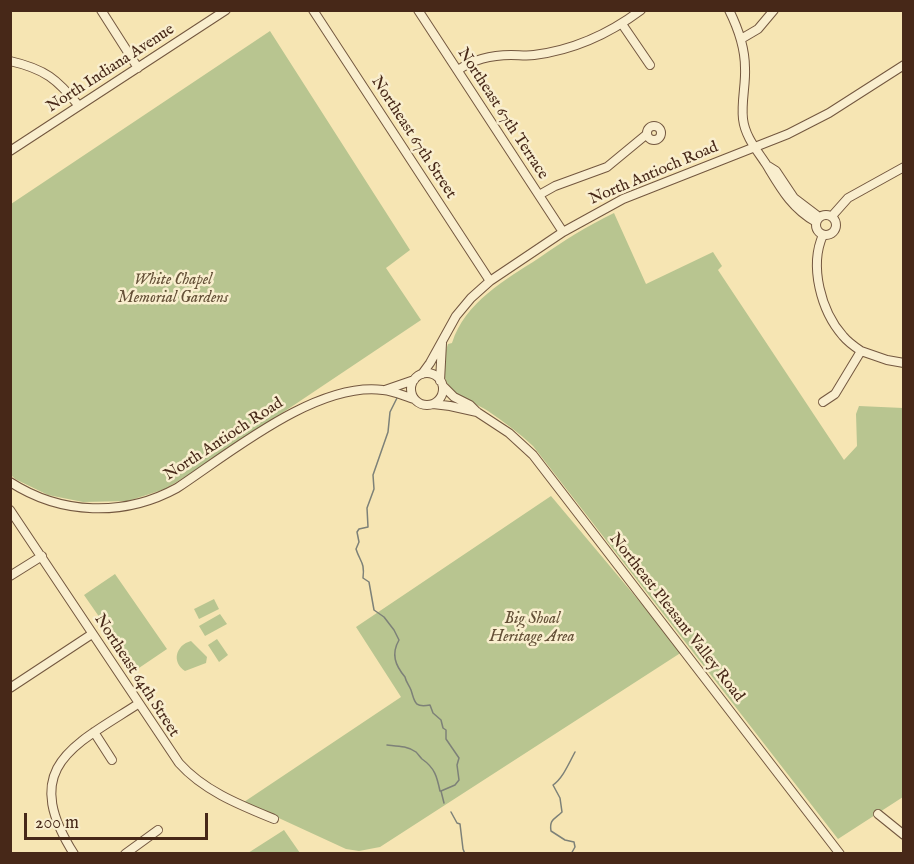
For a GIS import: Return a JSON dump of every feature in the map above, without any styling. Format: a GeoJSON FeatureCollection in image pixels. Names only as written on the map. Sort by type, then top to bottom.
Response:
{"type":"FeatureCollection","features":[{"type":"Feature","properties":{"kind":"street"},"geometry":{"type":"LineString","coordinates":[[101,10],[138,68]]}},
{"type":"Feature","properties":{"kind":"street"},"geometry":{"type":"LineString","coordinates":[[206,10],[212,20]]}},
{"type":"Feature","properties":{"kind":"street","name":"North Indiana Avenue"},"geometry":{"type":"LineString","coordinates":[[10,151],[226,10]]}},
{"type":"Feature","properties":{"kind":"street","name":"Northeast 67th Street"},"geometry":{"type":"LineString","coordinates":[[313,10],[490,281]]}},
{"type":"Feature","properties":{"kind":"street","name":"Northeast 67th Terrace"},"geometry":{"type":"LineString","coordinates":[[418,10],[563,232]]}},
{"type":"Feature","properties":{"kind":"street"},"geometry":{"type":"LineString","coordinates":[[458,70],[471,62],[486,58],[534,56],[577,46],[622,24],[641,10]]}},
{"type":"Feature","properties":{"kind":"street"},"geometry":{"type":"LineString","coordinates":[[729,10],[741,39],[746,67],[743,121],[754,148],[773,178],[798,210],[818,220]]}},
{"type":"Feature","properties":{"kind":"street"},"geometry":{"type":"LineString","coordinates":[[741,39],[758,29],[774,10]]}},
{"type":"Feature","properties":{"kind":"street"},"geometry":{"type":"LineString","coordinates":[[622,24],[650,65]]}},
{"type":"Feature","properties":{"kind":"street"},"geometry":{"type":"LineString","coordinates":[[10,62],[33,66],[50,76],[79,106]]}},
{"type":"Feature","properties":{"kind":"street","name":"North Antioch Road"},"geometry":{"type":"LineString","coordinates":[[422,374],[463,307],[490,281],[563,232],[623,199],[788,134],[830,113],[903,65]]}},
{"type":"Feature","properties":{"kind":"street"},"geometry":{"type":"LineString","coordinates":[[539,195],[555,186],[607,167],[647,134]]}},
{"type":"Feature","properties":{"kind":"street"},"geometry":{"type":"LineString","coordinates":[[832,216],[848,198],[903,166]]}},
{"type":"Feature","properties":{"kind":"street"},"geometry":{"type":"LineString","coordinates":[[825,214],[832,216],[837,228],[832,234],[823,235],[817,230],[818,220],[825,214]]}},
{"type":"Feature","properties":{"kind":"street"},"geometry":{"type":"LineString","coordinates":[[823,235],[817,253],[818,279],[832,320],[843,336],[861,351],[903,363]]}},
{"type":"Feature","properties":{"kind":"street","name":"North Antioch Road"},"geometry":{"type":"LineString","coordinates":[[441,343],[441,383]]}},
{"type":"Feature","properties":{"kind":"street"},"geometry":{"type":"LineString","coordinates":[[823,402],[835,394],[861,351]]}},
{"type":"Feature","properties":{"kind":"street"},"geometry":{"type":"LineString","coordinates":[[422,374],[432,374],[441,383],[441,397],[434,404],[423,405],[414,399],[411,390],[414,380],[422,374]]}},
{"type":"Feature","properties":{"kind":"street","name":"North Antioch Road"},"geometry":{"type":"LineString","coordinates":[[10,482],[40,498],[76,508],[111,508],[140,503],[177,488],[276,422],[306,405],[349,392],[385,390],[414,380]]}},
{"type":"Feature","properties":{"kind":"street","name":"Northeast Pleasant Valley Road"},"geometry":{"type":"LineString","coordinates":[[441,383],[454,397],[470,405],[509,433],[533,455],[840,854]]}},
{"type":"Feature","properties":{"kind":"street","name":"North Antioch Road"},"geometry":{"type":"LineString","coordinates":[[385,390],[414,399]]}},
{"type":"Feature","properties":{"kind":"street","name":"Northeast Pleasant Valley Road"},"geometry":{"type":"LineString","coordinates":[[434,404],[477,412]]}},
{"type":"Feature","properties":{"kind":"street","name":"Northeast 64th Street"},"geometry":{"type":"LineString","coordinates":[[10,510],[171,754],[188,773],[207,788],[274,819]]}},
{"type":"Feature","properties":{"kind":"street"},"geometry":{"type":"LineString","coordinates":[[10,576],[42,556]]}},
{"type":"Feature","properties":{"kind":"street"},"geometry":{"type":"LineString","coordinates":[[10,688],[92,634]]}},
{"type":"Feature","properties":{"kind":"street"},"geometry":{"type":"LineString","coordinates":[[74,854],[52,804],[52,786],[56,770],[65,755],[77,744],[138,704]]}},
{"type":"Feature","properties":{"kind":"street"},"geometry":{"type":"LineString","coordinates":[[94,732],[112,760]]}},
{"type":"Feature","properties":{"kind":"street"},"geometry":{"type":"LineString","coordinates":[[878,814],[903,836]]}},
{"type":"Feature","properties":{"kind":"street"},"geometry":{"type":"LineString","coordinates":[[125,854],[158,830]]}},
{"type":"Feature","properties":{"kind":"green space","name":"White Chapel Memorial Gardens"},"geometry":{"type":"Polygon","coordinates":[[[270,31],[410,250],[386,268],[421,320],[165,489],[128,501],[83,502],[48,495],[15,479],[11,475],[11,204],[270,31]]]}},
{"type":"Feature","properties":{"kind":"green space"},"geometry":{"type":"Polygon","coordinates":[[[614,213],[646,284],[713,252],[722,266],[718,270],[844,460],[857,446],[856,414],[859,406],[903,408],[903,797],[838,839],[533,446],[488,411],[459,395],[446,381],[444,362],[448,344],[452,343],[458,328],[476,304],[500,284],[557,246],[614,213]]]}},
{"type":"Feature","properties":{"kind":"green space","name":"Big Shoal Heritage Area"},"geometry":{"type":"Polygon","coordinates":[[[551,496],[682,652],[380,847],[359,851],[346,849],[244,802],[401,697],[356,627],[551,496]]]}},
{"type":"Feature","properties":{"kind":"green space"},"geometry":{"type":"Polygon","coordinates":[[[115,574],[167,649],[136,670],[84,595],[115,574]]]}},
{"type":"Feature","properties":{"kind":"green space"},"geometry":{"type":"Polygon","coordinates":[[[214,599],[219,609],[199,619],[194,609],[214,599]]]}},
{"type":"Feature","properties":{"kind":"green space"},"geometry":{"type":"Polygon","coordinates":[[[220,614],[227,624],[205,636],[199,626],[220,614]]]}},
{"type":"Feature","properties":{"kind":"green space"},"geometry":{"type":"Polygon","coordinates":[[[217,639],[228,655],[219,662],[208,645],[217,639]]]}},
{"type":"Feature","properties":{"kind":"green space"},"geometry":{"type":"Polygon","coordinates":[[[191,641],[207,657],[206,663],[185,671],[178,663],[177,654],[182,646],[191,641]]]}},
{"type":"Feature","properties":{"kind":"green space"},"geometry":{"type":"Polygon","coordinates":[[[284,830],[300,853],[248,853],[284,830]]]}},
{"type":"Feature","properties":{"kind":"waterway"},"geometry":{"type":"LineString","coordinates":[[397,398],[390,412],[388,432],[373,475],[374,489],[367,508],[368,527],[359,529],[357,532],[359,542],[356,549],[363,565],[363,578],[369,582],[374,610],[384,617],[399,640],[395,650],[395,659],[415,701],[421,706],[430,705],[433,713],[441,720],[446,730],[446,739],[459,758],[457,765],[459,780],[455,785],[441,791],[444,803]]}},
{"type":"Feature","properties":{"kind":"waterway"},"geometry":{"type":"LineString","coordinates":[[387,745],[406,747],[416,752],[433,769],[440,791]]}},
{"type":"Feature","properties":{"kind":"waterway"},"geometry":{"type":"LineString","coordinates":[[571,854],[575,847],[574,842],[565,840],[551,831],[551,824],[562,812],[560,798],[553,785],[563,774],[575,752]]}},
{"type":"Feature","properties":{"kind":"waterway"},"geometry":{"type":"LineString","coordinates":[[451,812],[460,824],[465,854]]}}]}
